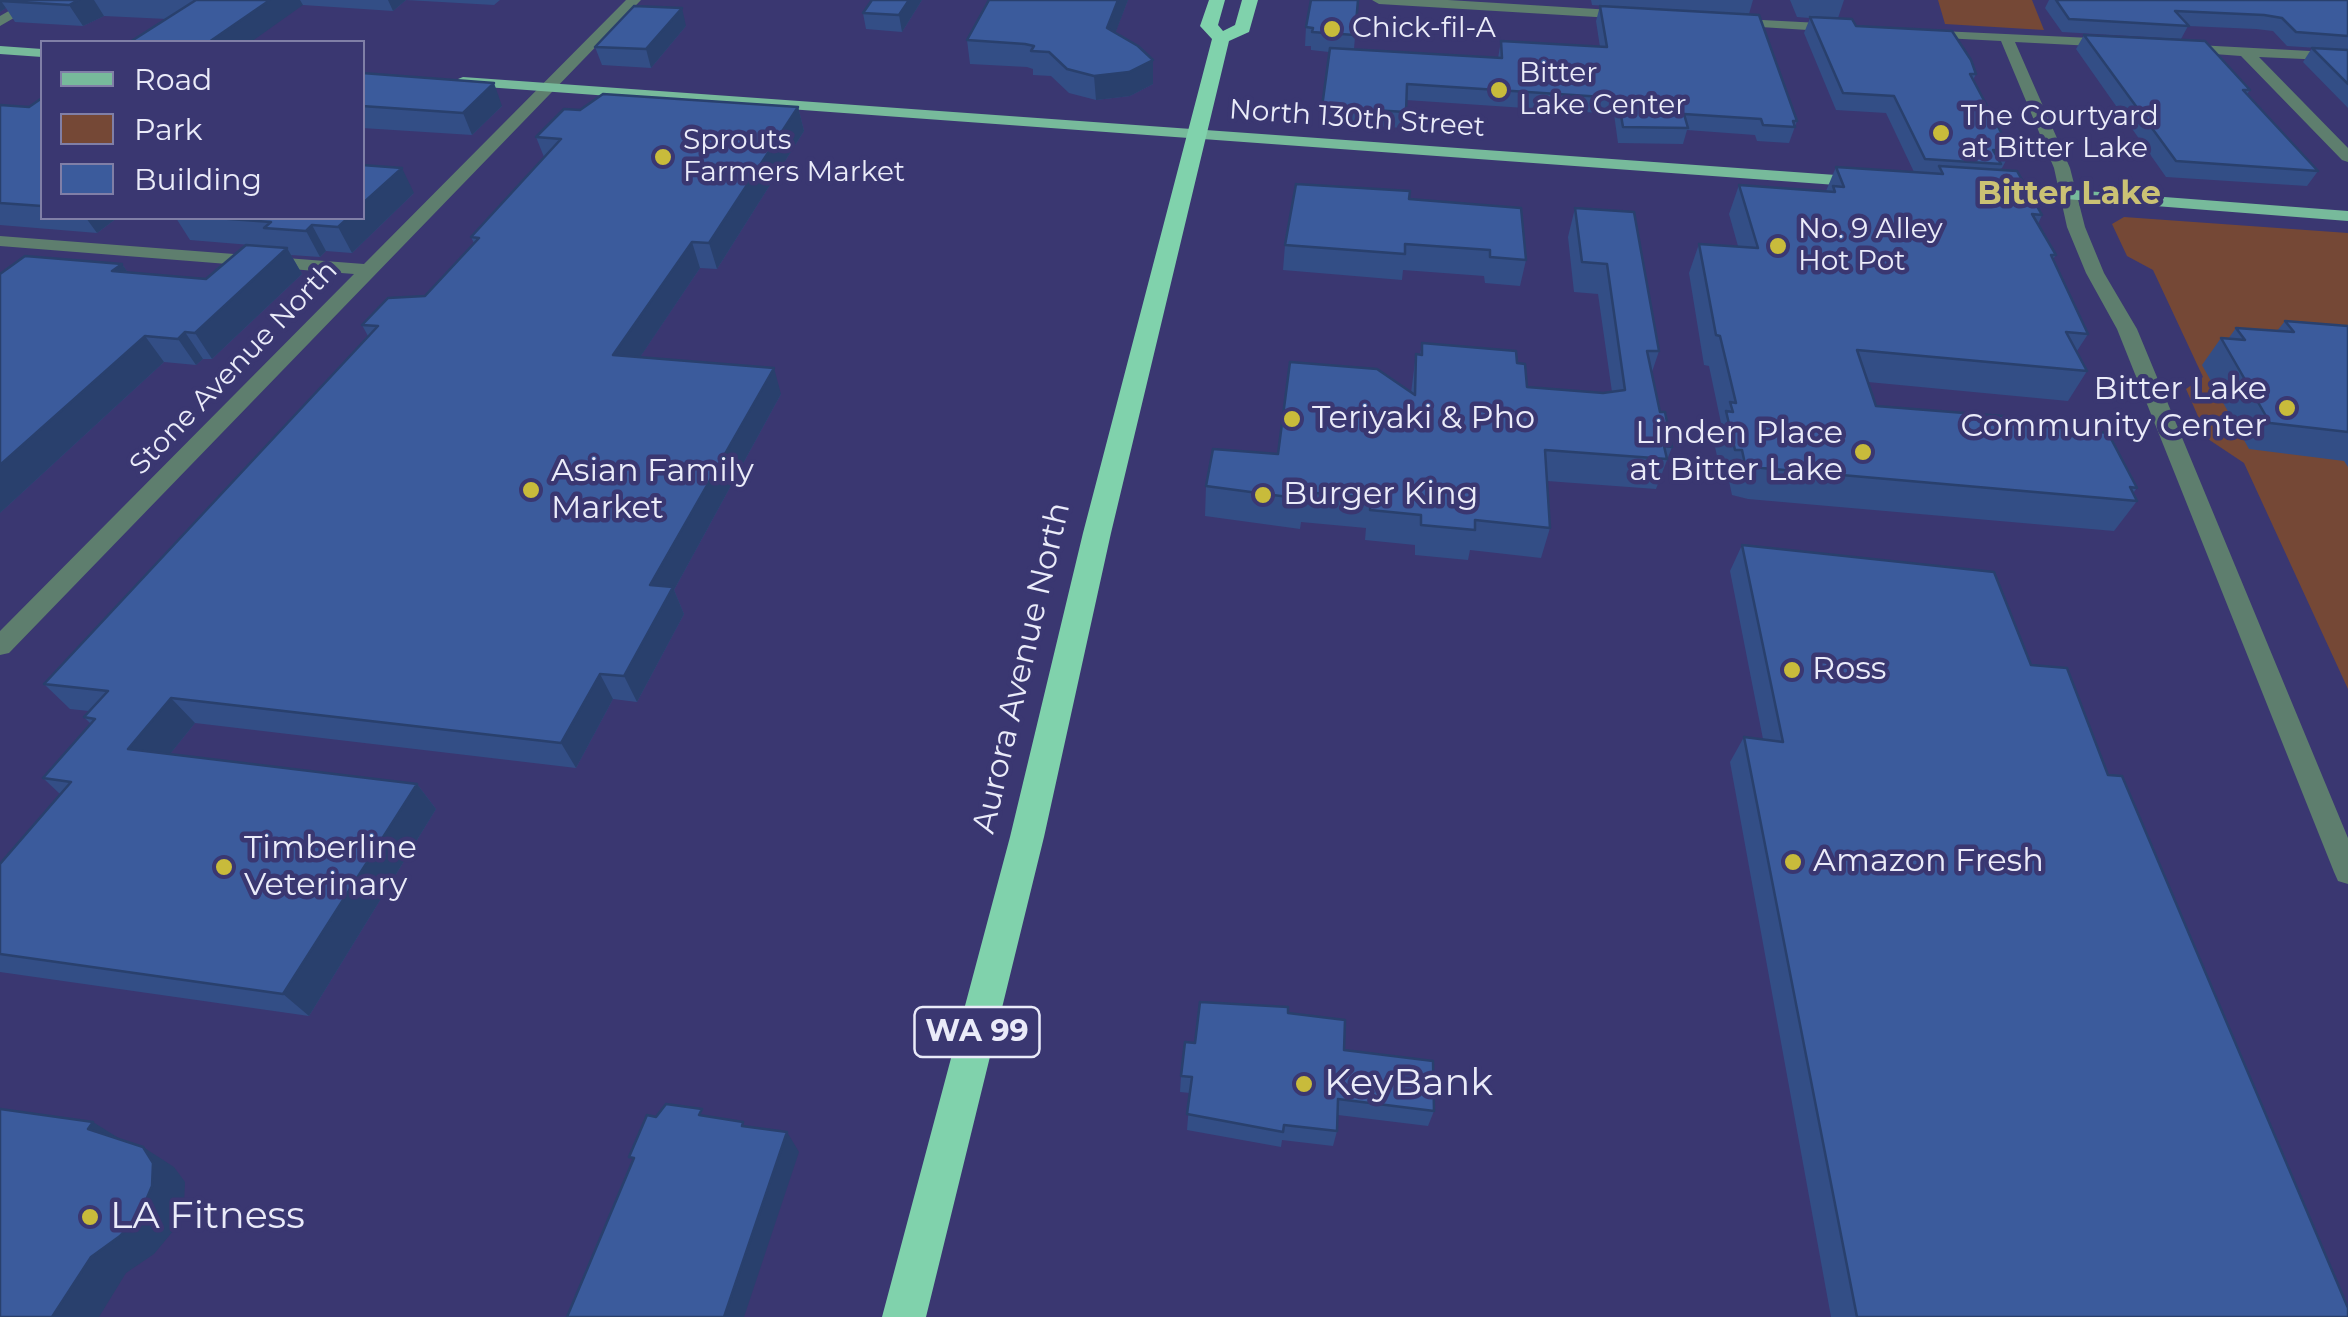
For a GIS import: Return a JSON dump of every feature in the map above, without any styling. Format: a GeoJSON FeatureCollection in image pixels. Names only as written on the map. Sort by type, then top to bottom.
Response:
{"type":"FeatureCollection","features":[{"type":"Feature","properties":{"kind":"highway","name":"Aurora Avenue North"},"geometry":{"type":"LineString","coordinates":[[1216,0],[1209,26],[1221,38]]}},
{"type":"Feature","properties":{"kind":"highway","name":"Aurora Avenue North"},"geometry":{"type":"LineString","coordinates":[[1221,38],[1243,28],[1250,0]]}},
{"type":"Feature","properties":{"kind":"highway","name":"Aurora Avenue North"},"geometry":{"type":"LineString","coordinates":[[904,1317],[1027,837],[1221,38]]}},
{"type":"Feature","properties":{"kind":"main road"},"geometry":{"type":"LineString","coordinates":[[0,50],[40,53]]}},
{"type":"Feature","properties":{"kind":"main road","name":"North 130th Street"},"geometry":{"type":"LineString","coordinates":[[436,80],[1884,183]]}},
{"type":"Feature","properties":{"kind":"main road"},"geometry":{"type":"LineString","coordinates":[[1977,188],[2348,216]]}},
{"type":"Feature","properties":{"kind":"street"},"geometry":{"type":"LineString","coordinates":[[0,22],[38,0]]}},
{"type":"Feature","properties":{"kind":"street","name":"Stone Avenue North"},"geometry":{"type":"LineString","coordinates":[[0,646],[634,0]]}},
{"type":"Feature","properties":{"kind":"street"},"geometry":{"type":"LineString","coordinates":[[1379,0],[1638,16]]}},
{"type":"Feature","properties":{"kind":"street"},"geometry":{"type":"LineString","coordinates":[[1709,20],[1863,29]]}},
{"type":"Feature","properties":{"kind":"street"},"geometry":{"type":"LineString","coordinates":[[1902,32],[2123,44]]}},
{"type":"Feature","properties":{"kind":"street"},"geometry":{"type":"LineString","coordinates":[[2006,37],[2062,168],[2088,258],[2127,329],[2348,872]]}},
{"type":"Feature","properties":{"kind":"street"},"geometry":{"type":"LineString","coordinates":[[2158,46],[2348,57]]}},
{"type":"Feature","properties":{"kind":"street"},"geometry":{"type":"LineString","coordinates":[[2246,52],[2348,157]]}},
{"type":"Feature","properties":{"kind":"street"},"geometry":{"type":"LineString","coordinates":[[0,242],[368,270]]}},
{"type":"Feature","properties":{"kind":"green space"},"geometry":{"type":"Polygon","coordinates":[[[1938,0],[2032,0],[2044,30],[1945,24],[1938,0]]]}},
{"type":"Feature","properties":{"kind":"green space"},"geometry":{"type":"Polygon","coordinates":[[[2124,217],[2348,233],[2348,689],[2244,463],[2208,439],[2186,389],[2203,377],[2153,270],[2127,256],[2112,224],[2124,217]]]}},
{"type":"Feature","properties":{"kind":"building"},"geometry":{"type":"Polygon","coordinates":[[[2,0],[79,0],[69,5],[2,0]]]}},
{"type":"Feature","properties":{"kind":"building"},"geometry":{"type":"Polygon","coordinates":[[[196,0],[270,0],[212,40],[133,40],[196,0]]]}},
{"type":"Feature","properties":{"kind":"building"},"geometry":{"type":"Polygon","coordinates":[[[872,0],[909,0],[899,15],[863,13],[872,0]]]}},
{"type":"Feature","properties":{"kind":"building"},"geometry":{"type":"Polygon","coordinates":[[[989,0],[1118,0],[1107,28],[1153,60],[1129,72],[1094,76],[1067,69],[1049,52],[1031,51],[1034,46],[967,40],[989,0]]]}},
{"type":"Feature","properties":{"kind":"building"},"geometry":{"type":"Polygon","coordinates":[[[1311,0],[1358,0],[1355,35],[1312,32],[1313,28],[1306,27],[1311,0]]]}},
{"type":"Feature","properties":{"kind":"building"},"geometry":{"type":"Polygon","coordinates":[[[2056,0],[2348,0],[2348,36],[2296,32],[2282,18],[2264,15],[2175,11],[2189,26],[2069,19],[2056,0]]]}},
{"type":"Feature","properties":{"kind":"building"},"geometry":{"type":"Polygon","coordinates":[[[634,6],[682,8],[646,49],[595,47],[634,6]]]}},
{"type":"Feature","properties":{"kind":"building"},"geometry":{"type":"Polygon","coordinates":[[[1600,6],[1759,15],[1797,121],[1793,121],[1795,127],[1763,125],[1761,119],[1684,114],[1688,128],[1623,127],[1618,98],[1407,84],[1406,112],[1322,107],[1330,48],[1502,58],[1501,41],[1607,47],[1600,6]]]}},
{"type":"Feature","properties":{"kind":"building"},"geometry":{"type":"Polygon","coordinates":[[[1810,17],[1852,19],[1856,26],[1952,31],[1971,60],[1976,74],[1970,74],[2011,151],[1993,150],[2001,164],[1925,159],[1894,96],[1843,93],[1810,17]]]}},
{"type":"Feature","properties":{"kind":"building"},"geometry":{"type":"Polygon","coordinates":[[[2084,35],[2205,41],[2250,90],[2243,90],[2318,171],[2176,161],[2084,35]]]}},
{"type":"Feature","properties":{"kind":"building"},"geometry":{"type":"Polygon","coordinates":[[[2312,48],[2348,50],[2348,84],[2312,48]]]}},
{"type":"Feature","properties":{"kind":"building"},"geometry":{"type":"Polygon","coordinates":[[[365,73],[494,83],[463,113],[365,106],[365,73]]]}},
{"type":"Feature","properties":{"kind":"building"},"geometry":{"type":"Polygon","coordinates":[[[603,94],[798,107],[709,243],[692,242],[613,355],[774,368],[650,585],[673,587],[624,676],[600,674],[561,743],[171,698],[128,749],[417,784],[283,994],[0,954],[0,864],[71,782],[43,778],[95,719],[84,717],[108,691],[44,684],[378,326],[362,325],[388,298],[425,296],[479,238],[471,237],[561,139],[536,137],[564,109],[580,110],[603,94]]]}},
{"type":"Feature","properties":{"kind":"building"},"geometry":{"type":"Polygon","coordinates":[[[40,99],[40,206],[0,203],[0,105],[29,107],[40,99]]]}},
{"type":"Feature","properties":{"kind":"building"},"geometry":{"type":"Polygon","coordinates":[[[365,165],[402,168],[365,201],[365,165]]]}},
{"type":"Feature","properties":{"kind":"building"},"geometry":{"type":"Polygon","coordinates":[[[1939,166],[2017,171],[2042,215],[2032,214],[2056,255],[2051,255],[2088,334],[2066,332],[2087,371],[1857,350],[1876,406],[2027,418],[2030,424],[2108,433],[2137,488],[2130,487],[2137,501],[1762,468],[1745,464],[1742,450],[1735,450],[1726,411],[1733,412],[1730,402],[1736,403],[1720,336],[1716,335],[1699,244],[1758,248],[1739,185],[1835,192],[1833,186],[1844,187],[1836,167],[1943,174],[1939,166]]]}},
{"type":"Feature","properties":{"kind":"building"},"geometry":{"type":"Polygon","coordinates":[[[1296,184],[1410,191],[1409,199],[1521,208],[1526,260],[1490,257],[1490,250],[1405,244],[1405,254],[1285,245],[1296,184]]]}},
{"type":"Feature","properties":{"kind":"building"},"geometry":{"type":"Polygon","coordinates":[[[1575,208],[1634,212],[1659,351],[1647,351],[1672,447],[1664,446],[1667,459],[1545,450],[1550,528],[1475,520],[1475,530],[1421,525],[1421,515],[1370,510],[1371,498],[1304,492],[1303,499],[1206,486],[1213,449],[1278,454],[1290,362],[1377,369],[1415,395],[1416,354],[1422,355],[1422,343],[1516,351],[1517,363],[1525,364],[1527,387],[1603,393],[1625,390],[1607,264],[1582,262],[1575,208]]]}},
{"type":"Feature","properties":{"kind":"building"},"geometry":{"type":"Polygon","coordinates":[[[244,220],[346,220],[338,227],[312,225],[306,231],[264,228],[271,222],[244,220]]]}},
{"type":"Feature","properties":{"kind":"building"},"geometry":{"type":"Polygon","coordinates":[[[246,245],[287,248],[195,333],[185,332],[178,339],[145,336],[0,465],[0,274],[25,256],[122,264],[112,271],[206,279],[246,245]]]}},
{"type":"Feature","properties":{"kind":"building"},"geometry":{"type":"Polygon","coordinates":[[[2285,321],[2348,326],[2348,432],[2270,423],[2221,338],[2245,340],[2236,328],[2294,332],[2285,321]]]}},
{"type":"Feature","properties":{"kind":"building"},"geometry":{"type":"Polygon","coordinates":[[[1742,545],[1994,572],[2031,665],[2067,668],[2108,775],[2122,776],[2348,1308],[2348,1317],[1857,1317],[1744,737],[1783,742],[1742,545]]]}},
{"type":"Feature","properties":{"kind":"building","name":"KeyBank"},"geometry":{"type":"Polygon","coordinates":[[[1200,1002],[1288,1007],[1288,1013],[1345,1020],[1344,1050],[1433,1061],[1434,1111],[1338,1099],[1337,1131],[1284,1125],[1283,1132],[1187,1114],[1192,1077],[1181,1076],[1185,1042],[1195,1043],[1200,1002]]]}},
{"type":"Feature","properties":{"kind":"building"},"geometry":{"type":"Polygon","coordinates":[[[666,1104],[702,1109],[699,1115],[743,1122],[742,1126],[787,1132],[724,1317],[567,1317],[634,1158],[629,1157],[647,1115],[656,1117],[666,1104]]]}},
{"type":"Feature","properties":{"kind":"building","name":"LA Fitness"},"geometry":{"type":"Polygon","coordinates":[[[0,1109],[93,1122],[88,1129],[143,1147],[153,1163],[152,1186],[141,1212],[120,1236],[91,1257],[52,1317],[0,1317],[0,1109]]]}},
{"type":"Feature","properties":{"kind":"place","name":"Chick-fil-A"},"geometry":{"type":"Point","coordinates":[1332,29]}},
{"type":"Feature","properties":{"kind":"place","name":"Bitter Lake Center"},"geometry":{"type":"Point","coordinates":[1499,90]}},
{"type":"Feature","properties":{"kind":"place","name":"The Courtyard at Bitter Lake"},"geometry":{"type":"Point","coordinates":[1941,133]}},
{"type":"Feature","properties":{"kind":"place","name":"Sprouts Farmers Market"},"geometry":{"type":"Point","coordinates":[663,157]}},
{"type":"Feature","properties":{"kind":"place","name":"No. 9 Alley Hot Pot"},"geometry":{"type":"Point","coordinates":[1778,246]}},
{"type":"Feature","properties":{"kind":"place","name":"Bitter Lake Community Center"},"geometry":{"type":"Point","coordinates":[2287,408]}},
{"type":"Feature","properties":{"kind":"place","name":"Teriyaki & Pho"},"geometry":{"type":"Point","coordinates":[1292,419]}},
{"type":"Feature","properties":{"kind":"place","name":"Linden Place at Bitter Lake"},"geometry":{"type":"Point","coordinates":[1863,452]}},
{"type":"Feature","properties":{"kind":"place","name":"Asian Family Market"},"geometry":{"type":"Point","coordinates":[531,490]}},
{"type":"Feature","properties":{"kind":"place","name":"Burger King"},"geometry":{"type":"Point","coordinates":[1263,495]}},
{"type":"Feature","properties":{"kind":"place","name":"Ross"},"geometry":{"type":"Point","coordinates":[1792,670]}},
{"type":"Feature","properties":{"kind":"place","name":"Amazon Fresh"},"geometry":{"type":"Point","coordinates":[1793,862]}},
{"type":"Feature","properties":{"kind":"place","name":"Timberline Veterinary"},"geometry":{"type":"Point","coordinates":[224,867]}},
{"type":"Feature","properties":{"kind":"place","name":"KeyBank"},"geometry":{"type":"Point","coordinates":[1304,1084]}},
{"type":"Feature","properties":{"kind":"place","name":"LA Fitness"},"geometry":{"type":"Point","coordinates":[90,1217]}},
{"type":"Feature","properties":{"kind":"district","name":"Bitter Lake"},"geometry":{"type":"Point","coordinates":[2069,195]}}]}
